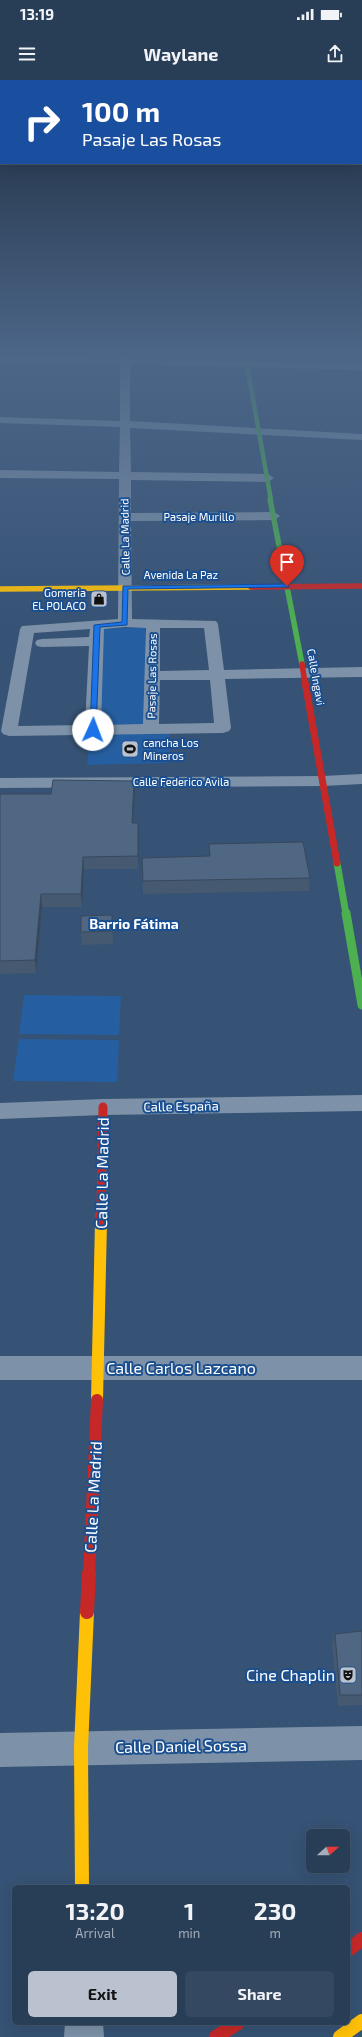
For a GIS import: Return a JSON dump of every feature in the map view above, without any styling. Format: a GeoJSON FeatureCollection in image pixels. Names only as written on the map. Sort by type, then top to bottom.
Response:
{"type":"FeatureCollection","features":[{"type":"Feature","properties":{"kind":"street","name":"Calle La Madrid"},"geometry":{"type":"LineString","coordinates":[[124,445],[126,587],[125,623]]}},
{"type":"Feature","properties":{"kind":"street","name":"Calle Ingavi"},"geometry":{"type":"LineString","coordinates":[[260,445],[268,478],[304,674],[362,1005]]}},
{"type":"Feature","properties":{"kind":"street"},"geometry":{"type":"LineString","coordinates":[[0,474],[268,478]]}},
{"type":"Feature","properties":{"kind":"street","name":"Pasaje Murillo"},"geometry":{"type":"LineString","coordinates":[[124,517],[274,516]]}},
{"type":"Feature","properties":{"kind":"street","name":"Avenida La Paz"},"geometry":{"type":"LineString","coordinates":[[0,589],[362,586]]}},
{"type":"Feature","properties":{"kind":"street","name":"Pasaje Las Rosas"},"geometry":{"type":"LineString","coordinates":[[125,623],[211,624],[223,728],[9,731],[12,675],[24,643],[27,629],[125,623]]}},
{"type":"Feature","properties":{"kind":"street","name":"Pasaje Las Rosas"},"geometry":{"type":"LineString","coordinates":[[151,730],[153,623]]}},
{"type":"Feature","properties":{"kind":"street"},"geometry":{"type":"LineString","coordinates":[[93,730],[97,625]]}},
{"type":"Feature","properties":{"kind":"street"},"geometry":{"type":"LineString","coordinates":[[24,643],[96,641]]}},
{"type":"Feature","properties":{"kind":"street"},"geometry":{"type":"LineString","coordinates":[[153,676],[362,672]]}},
{"type":"Feature","properties":{"kind":"street","name":"Calle Federico Avila"},"geometry":{"type":"LineString","coordinates":[[0,783],[323,781],[362,779]]}},
{"type":"Feature","properties":{"kind":"street","name":"Calle España"},"geometry":{"type":"LineString","coordinates":[[0,1111],[103,1107],[362,1103]]}},
{"type":"Feature","properties":{"kind":"street","name":"Calle La Madrid"},"geometry":{"type":"LineString","coordinates":[[82,1885],[81,1748],[98,1367],[103,1107]]}},
{"type":"Feature","properties":{"kind":"street","name":"Calle Carlos Lazcano"},"geometry":{"type":"LineString","coordinates":[[0,1368],[362,1368]]}},
{"type":"Feature","properties":{"kind":"street","name":"Calle Daniel Sossa"},"geometry":{"type":"LineString","coordinates":[[0,1750],[362,1743]]}},
{"type":"Feature","properties":{"kind":"street"},"geometry":{"type":"LineString","coordinates":[[350,1948],[362,1939]]}},
{"type":"Feature","properties":{"kind":"street"},"geometry":{"type":"LineString","coordinates":[[340,2037],[362,2021]]}},
{"type":"Feature","properties":{"kind":"street"},"geometry":{"type":"LineString","coordinates":[[84,2025],[84,2037]]}},
{"type":"Feature","properties":{"kind":"street"},"geometry":{"type":"LineString","coordinates":[[216,2037],[235,2025]]}},
{"type":"Feature","properties":{"kind":"shaded area"},"geometry":{"type":"Polygon","coordinates":[[[145,627],[148,728],[96,729],[103,629],[145,627]]]}},
{"type":"Feature","properties":{"kind":"shaded area","name":"cancha Los Mineros"},"geometry":{"type":"Polygon","coordinates":[[[91,734],[170,734],[170,763],[87,765],[91,734]]]}},
{"type":"Feature","properties":{"kind":"shaded area"},"geometry":{"type":"Polygon","coordinates":[[[24,995],[121,996],[119,1035],[19,1034],[24,995]]]}},
{"type":"Feature","properties":{"kind":"shaded area"},"geometry":{"type":"Polygon","coordinates":[[[19,1039],[119,1040],[117,1082],[13,1081],[19,1039]]]}},
{"type":"Feature","properties":{"kind":"building"},"geometry":{"type":"Polygon","coordinates":[[[53,780],[134,781],[132,823],[138,823],[138,856],[83,857],[81,894],[41,894],[35,960],[0,961],[0,794],[51,794],[53,780]]]}},
{"type":"Feature","properties":{"kind":"building"},"geometry":{"type":"Polygon","coordinates":[[[303,842],[310,878],[143,881],[142,858],[210,856],[209,844],[303,842]]]}},
{"type":"Feature","properties":{"kind":"building"},"geometry":{"type":"Polygon","coordinates":[[[112,915],[112,931],[81,932],[81,916],[112,915]]]}},
{"type":"Feature","properties":{"kind":"building","name":"Cine Chaplin"},"geometry":{"type":"Polygon","coordinates":[[[362,1631],[362,1695],[340,1695],[335,1634],[362,1631]]]}},
{"type":"Feature","properties":{"kind":"traffic: fast"},"geometry":{"type":"LineString","coordinates":[[260,445],[302,664]]}},
{"type":"Feature","properties":{"kind":"traffic: fast"},"geometry":{"type":"LineString","coordinates":[[337,863],[362,1005]]}},
{"type":"Feature","properties":{"kind":"traffic: slow"},"geometry":{"type":"LineString","coordinates":[[0,589],[251,587]]}},
{"type":"Feature","properties":{"kind":"traffic: slow"},"geometry":{"type":"LineString","coordinates":[[97,1400],[101,1222]]}},
{"type":"Feature","properties":{"kind":"traffic: slow"},"geometry":{"type":"LineString","coordinates":[[82,1885],[81,1748],[87,1612]]}},
{"type":"Feature","properties":{"kind":"traffic: slow"},"geometry":{"type":"LineString","coordinates":[[340,2037],[362,2021]]}},
{"type":"Feature","properties":{"kind":"traffic: jam"},"geometry":{"type":"LineString","coordinates":[[251,587],[362,586]]}},
{"type":"Feature","properties":{"kind":"traffic: jam"},"geometry":{"type":"LineString","coordinates":[[302,664],[337,863]]}},
{"type":"Feature","properties":{"kind":"traffic: jam"},"geometry":{"type":"LineString","coordinates":[[101,1222],[103,1107]]}},
{"type":"Feature","properties":{"kind":"traffic: jam"},"geometry":{"type":"LineString","coordinates":[[87,1612],[97,1400]]}},
{"type":"Feature","properties":{"kind":"traffic: jam"},"geometry":{"type":"LineString","coordinates":[[350,1948],[362,1939]]}},
{"type":"Feature","properties":{"kind":"traffic: jam"},"geometry":{"type":"LineString","coordinates":[[216,2037],[235,2025]]}},
{"type":"Feature","properties":{"kind":"place","name":"Gomeria EL POLACO"},"geometry":{"type":"Point","coordinates":[99,599]}},
{"type":"Feature","properties":{"kind":"place","name":"cancha Los Mineros"},"geometry":{"type":"Point","coordinates":[130,749]}},
{"type":"Feature","properties":{"kind":"place","name":"Cine Chaplin"},"geometry":{"type":"Point","coordinates":[348,1675]}},
{"type":"Feature","properties":{"kind":"district","name":"Barrio Fátima"},"geometry":{"type":"Point","coordinates":[134,924]}},
{"type":"Feature","properties":{"kind":"route"},"geometry":{"type":"LineString","coordinates":[[93,730],[97,625],[125,623],[126,587],[287,586]]}}]}
